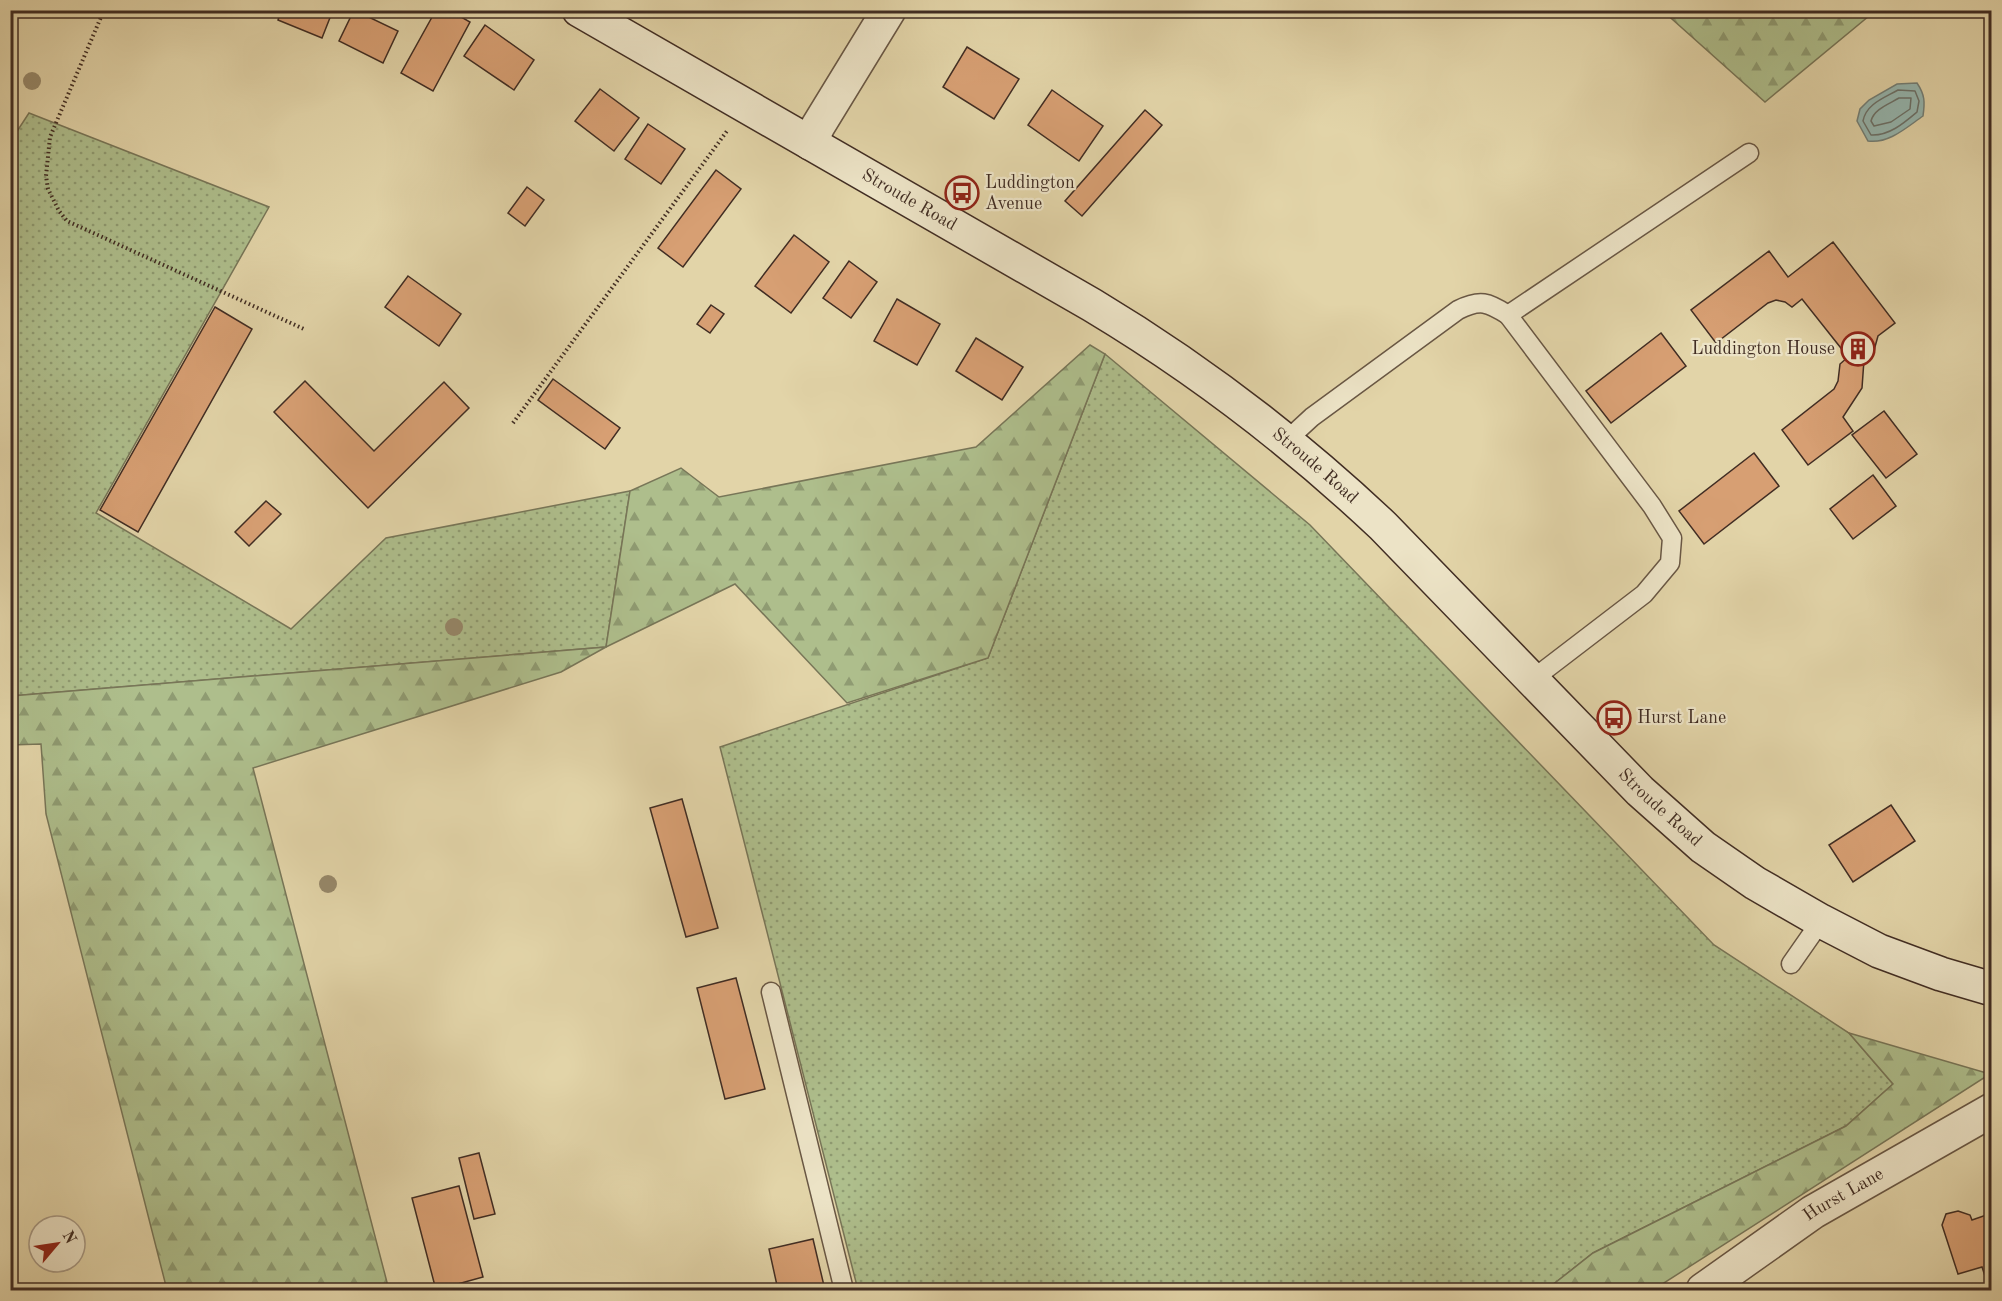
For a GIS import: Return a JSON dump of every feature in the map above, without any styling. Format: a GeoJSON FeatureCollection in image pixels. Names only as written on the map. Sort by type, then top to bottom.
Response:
{"type":"FeatureCollection","features":[{"type":"Feature","properties":{"kind":"street","name":"Stroude Road"},"geometry":{"type":"LineString","coordinates":[[579,10],[1144,336],[1243,406],[1320,468],[1383,526],[1640,791],[1703,847],[1755,883],[1879,951],[1941,974],[1992,989]]}},
{"type":"Feature","properties":{"kind":"street"},"geometry":{"type":"LineString","coordinates":[[810,143],[818,126],[889,10]]}},
{"type":"Feature","properties":{"kind":"street","name":"Hurst Lane"},"geometry":{"type":"LineString","coordinates":[[1703,1290],[1813,1212],[1992,1110]]}},
{"type":"Feature","properties":{"kind":"lane"},"geometry":{"type":"LineString","coordinates":[[1508,315],[1749,153]]}},
{"type":"Feature","properties":{"kind":"lane"},"geometry":{"type":"LineString","coordinates":[[1286,441],[1312,417],[1458,310],[1472,303],[1490,304],[1508,315],[1652,506],[1672,538],[1670,563],[1644,594],[1533,679]]}},
{"type":"Feature","properties":{"kind":"lane"},"geometry":{"type":"LineString","coordinates":[[1791,964],[1821,921]]}},
{"type":"Feature","properties":{"kind":"lane"},"geometry":{"type":"LineString","coordinates":[[771,992],[844,1290]]}},
{"type":"Feature","properties":{"kind":"path"},"geometry":{"type":"LineString","coordinates":[[104,10],[50,137],[46,176],[48,189],[59,211],[68,221],[306,330]]}},
{"type":"Feature","properties":{"kind":"path"},"geometry":{"type":"LineString","coordinates":[[513,423],[744,105]]}},
{"type":"Feature","properties":{"kind":"green space"},"geometry":{"type":"Polygon","coordinates":[[[1663,11],[1875,11],[1765,102],[1663,11]]]}},
{"type":"Feature","properties":{"kind":"green space"},"geometry":{"type":"Polygon","coordinates":[[[29,113],[269,207],[96,513],[291,629],[386,538],[630,491],[606,647],[11,696],[10,142],[29,113]]]}},
{"type":"Feature","properties":{"kind":"green space"},"geometry":{"type":"Polygon","coordinates":[[[1090,345],[1105,354],[988,658],[847,703],[735,584],[606,647],[630,491],[681,468],[719,497],[976,447],[1090,345]]]}},
{"type":"Feature","properties":{"kind":"green space"},"geometry":{"type":"Polygon","coordinates":[[[1105,354],[1310,525],[1714,945],[1849,1033],[1893,1084],[1846,1126],[1593,1253],[1546,1290],[858,1290],[720,747],[988,658],[1105,354]]]}},
{"type":"Feature","properties":{"kind":"green space"},"geometry":{"type":"Polygon","coordinates":[[[606,647],[561,672],[253,768],[389,1290],[167,1290],[46,814],[41,744],[11,745],[11,696],[606,647]]]}},
{"type":"Feature","properties":{"kind":"green space"},"geometry":{"type":"Polygon","coordinates":[[[1849,1033],[1990,1074],[1653,1290],[1546,1290],[1593,1253],[1846,1126],[1893,1084],[1849,1033]]]}},
{"type":"Feature","properties":{"kind":"water"},"geometry":{"type":"Polygon","coordinates":[[[1917,83],[1924,99],[1923,116],[1890,137],[1868,141],[1857,121],[1860,109],[1869,100],[1897,84],[1917,83]]]}},
{"type":"Feature","properties":{"kind":"building"},"geometry":{"type":"Polygon","coordinates":[[[281,10],[333,10],[322,38],[278,20],[281,10]]]}},
{"type":"Feature","properties":{"kind":"building"},"geometry":{"type":"Polygon","coordinates":[[[354,10],[398,31],[383,63],[339,41],[354,10]]]}},
{"type":"Feature","properties":{"kind":"building"},"geometry":{"type":"Polygon","coordinates":[[[436,10],[449,10],[470,22],[433,91],[401,73],[436,10]]]}},
{"type":"Feature","properties":{"kind":"building"},"geometry":{"type":"Polygon","coordinates":[[[485,25],[534,60],[514,90],[464,56],[485,25]]]}},
{"type":"Feature","properties":{"kind":"building"},"geometry":{"type":"Polygon","coordinates":[[[967,47],[1019,79],[994,119],[943,87],[967,47]]]}},
{"type":"Feature","properties":{"kind":"building"},"geometry":{"type":"Polygon","coordinates":[[[600,89],[639,118],[614,151],[575,121],[600,89]]]}},
{"type":"Feature","properties":{"kind":"building"},"geometry":{"type":"Polygon","coordinates":[[[1052,90],[1103,126],[1079,161],[1028,125],[1052,90]]]}},
{"type":"Feature","properties":{"kind":"building"},"geometry":{"type":"Polygon","coordinates":[[[1145,110],[1162,125],[1082,216],[1065,201],[1145,110]]]}},
{"type":"Feature","properties":{"kind":"building"},"geometry":{"type":"Polygon","coordinates":[[[648,124],[685,149],[661,184],[625,159],[648,124]]]}},
{"type":"Feature","properties":{"kind":"building"},"geometry":{"type":"Polygon","coordinates":[[[716,170],[741,189],[683,267],[658,248],[716,170]]]}},
{"type":"Feature","properties":{"kind":"building"},"geometry":{"type":"Polygon","coordinates":[[[527,187],[544,200],[525,226],[508,213],[527,187]]]}},
{"type":"Feature","properties":{"kind":"building"},"geometry":{"type":"Polygon","coordinates":[[[794,235],[829,262],[791,313],[755,286],[794,235]]]}},
{"type":"Feature","properties":{"kind":"building","name":"Luddington House"},"geometry":{"type":"Polygon","coordinates":[[[1833,242],[1895,323],[1878,336],[1873,354],[1864,360],[1862,388],[1843,417],[1853,431],[1808,465],[1782,430],[1834,389],[1838,381],[1840,364],[1848,357],[1802,299],[1792,307],[1776,300],[1768,303],[1716,343],[1691,310],[1769,251],[1788,277],[1833,242]]]}},
{"type":"Feature","properties":{"kind":"building"},"geometry":{"type":"Polygon","coordinates":[[[849,261],[877,282],[851,318],[823,298],[849,261]]]}},
{"type":"Feature","properties":{"kind":"building"},"geometry":{"type":"Polygon","coordinates":[[[408,276],[461,314],[439,346],[385,307],[408,276]]]}},
{"type":"Feature","properties":{"kind":"building"},"geometry":{"type":"Polygon","coordinates":[[[897,299],[940,324],[917,365],[874,341],[897,299]]]}},
{"type":"Feature","properties":{"kind":"building"},"geometry":{"type":"Polygon","coordinates":[[[711,305],[724,314],[710,333],[697,324],[711,305]]]}},
{"type":"Feature","properties":{"kind":"building"},"geometry":{"type":"Polygon","coordinates":[[[215,307],[252,329],[138,532],[100,510],[215,307]]]}},
{"type":"Feature","properties":{"kind":"building"},"geometry":{"type":"Polygon","coordinates":[[[1661,333],[1686,366],[1611,423],[1586,391],[1661,333]]]}},
{"type":"Feature","properties":{"kind":"building"},"geometry":{"type":"Polygon","coordinates":[[[976,338],[1023,367],[1002,400],[956,371],[976,338]]]}},
{"type":"Feature","properties":{"kind":"building"},"geometry":{"type":"Polygon","coordinates":[[[553,379],[620,428],[605,449],[538,400],[553,379]]]}},
{"type":"Feature","properties":{"kind":"building"},"geometry":{"type":"Polygon","coordinates":[[[305,381],[374,451],[444,382],[469,408],[368,508],[274,412],[305,381]]]}},
{"type":"Feature","properties":{"kind":"building"},"geometry":{"type":"Polygon","coordinates":[[[1884,411],[1917,454],[1886,478],[1852,435],[1884,411]]]}},
{"type":"Feature","properties":{"kind":"building"},"geometry":{"type":"Polygon","coordinates":[[[1754,453],[1779,486],[1704,544],[1679,511],[1754,453]]]}},
{"type":"Feature","properties":{"kind":"building"},"geometry":{"type":"Polygon","coordinates":[[[1873,475],[1896,506],[1853,539],[1830,509],[1873,475]]]}},
{"type":"Feature","properties":{"kind":"building"},"geometry":{"type":"Polygon","coordinates":[[[266,501],[281,514],[249,546],[235,532],[266,501]]]}},
{"type":"Feature","properties":{"kind":"building"},"geometry":{"type":"Polygon","coordinates":[[[682,799],[718,928],[686,937],[650,808],[682,799]]]}},
{"type":"Feature","properties":{"kind":"building"},"geometry":{"type":"Polygon","coordinates":[[[1891,805],[1915,841],[1853,882],[1829,845],[1891,805]]]}},
{"type":"Feature","properties":{"kind":"building"},"geometry":{"type":"Polygon","coordinates":[[[736,978],[765,1089],[725,1099],[697,988],[736,978]]]}},
{"type":"Feature","properties":{"kind":"building"},"geometry":{"type":"Polygon","coordinates":[[[479,1153],[495,1214],[474,1219],[459,1158],[479,1153]]]}},
{"type":"Feature","properties":{"kind":"building"},"geometry":{"type":"Polygon","coordinates":[[[459,1186],[483,1277],[436,1290],[412,1198],[459,1186]]]}},
{"type":"Feature","properties":{"kind":"building"},"geometry":{"type":"Polygon","coordinates":[[[1958,1211],[1970,1215],[1972,1220],[1992,1213],[1992,1277],[1986,1279],[1982,1267],[1958,1274],[1942,1225],[1946,1214],[1958,1211]]]}},
{"type":"Feature","properties":{"kind":"building"},"geometry":{"type":"Polygon","coordinates":[[[813,1239],[825,1290],[778,1290],[769,1249],[813,1239]]]}},
{"type":"Feature","properties":{"kind":"place","name":"Luddington Avenue"},"geometry":{"type":"Point","coordinates":[962,193]}},
{"type":"Feature","properties":{"kind":"place","name":"Luddington House"},"geometry":{"type":"Point","coordinates":[1858,349]}},
{"type":"Feature","properties":{"kind":"place","name":"Hurst Lane"},"geometry":{"type":"Point","coordinates":[1614,718]}}]}
